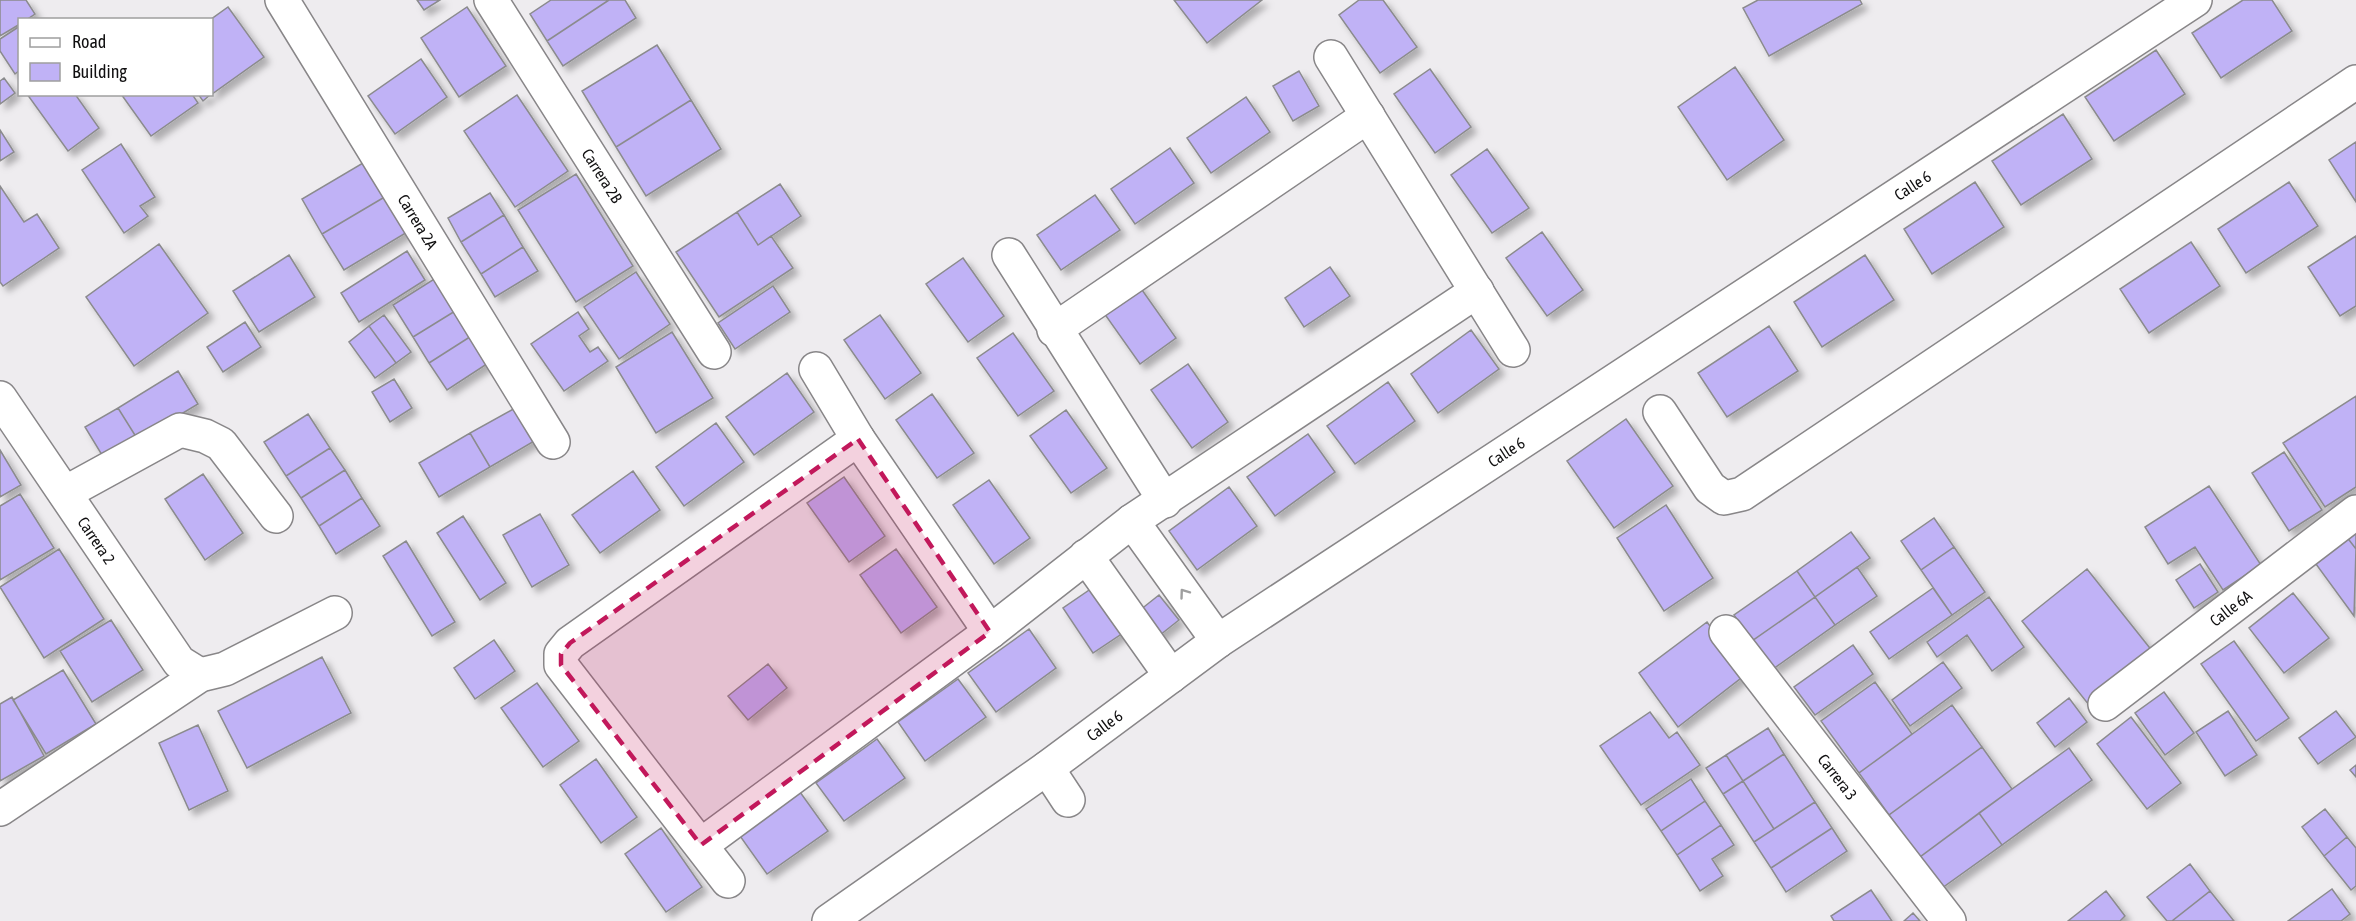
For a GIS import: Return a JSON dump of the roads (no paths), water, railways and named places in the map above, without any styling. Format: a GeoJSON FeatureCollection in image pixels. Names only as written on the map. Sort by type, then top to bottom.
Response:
{"type":"FeatureCollection","features":[{"type":"Feature","properties":{"kind":"street","name":"Carrera 2A"},"geometry":{"type":"LineString","coordinates":[[282,0],[553,442]]}},
{"type":"Feature","properties":{"kind":"street","name":"Carrera 2B"},"geometry":{"type":"LineString","coordinates":[[491,0],[714,352]]}},
{"type":"Feature","properties":{"kind":"street","name":"Calle 6"},"geometry":{"type":"LineString","coordinates":[[829,921],[1047,768],[1218,641],[2195,0]]}},
{"type":"Feature","properties":{"kind":"street"},"geometry":{"type":"LineString","coordinates":[[1331,57],[1513,350]]}},
{"type":"Feature","properties":{"kind":"street"},"geometry":{"type":"LineString","coordinates":[[1660,412],[1710,488],[1724,498],[1742,494],[2356,82]]}},
{"type":"Feature","properties":{"kind":"street"},"geometry":{"type":"LineString","coordinates":[[1054,330],[1368,116]]}},
{"type":"Feature","properties":{"kind":"street"},"geometry":{"type":"LineString","coordinates":[[1008,255],[1165,501]]}},
{"type":"Feature","properties":{"kind":"street"},"geometry":{"type":"LineString","coordinates":[[701,845],[990,632],[1132,521],[1477,291]]}},
{"type":"Feature","properties":{"kind":"street"},"geometry":{"type":"LineString","coordinates":[[816,369],[858,439],[990,632]]}},
{"type":"Feature","properties":{"kind":"street","name":"Carrera 2"},"geometry":{"type":"LineString","coordinates":[[0,398],[179,662],[200,675]]}},
{"type":"Feature","properties":{"kind":"street"},"geometry":{"type":"LineString","coordinates":[[64,493],[180,430],[205,435],[221,444],[276,516]]}},
{"type":"Feature","properties":{"kind":"street"},"geometry":{"type":"LineString","coordinates":[[728,881],[561,665],[561,654],[570,643],[858,439]]}},
{"type":"Feature","properties":{"kind":"street","name":"Calle 6A"},"geometry":{"type":"LineString","coordinates":[[2105,704],[2356,512]]}},
{"type":"Feature","properties":{"kind":"street"},"geometry":{"type":"LineString","coordinates":[[1132,521],[1218,641]]}},
{"type":"Feature","properties":{"kind":"street"},"geometry":{"type":"LineString","coordinates":[[1086,556],[1172,676]]}},
{"type":"Feature","properties":{"kind":"street"},"geometry":{"type":"LineString","coordinates":[[0,809],[200,675],[225,669],[335,613]]}},
{"type":"Feature","properties":{"kind":"street","name":"Carrera 3"},"geometry":{"type":"LineString","coordinates":[[1726,632],[1949,921]]}},
{"type":"Feature","properties":{"kind":"street"},"geometry":{"type":"LineString","coordinates":[[1047,768],[1068,800]]}}]}
